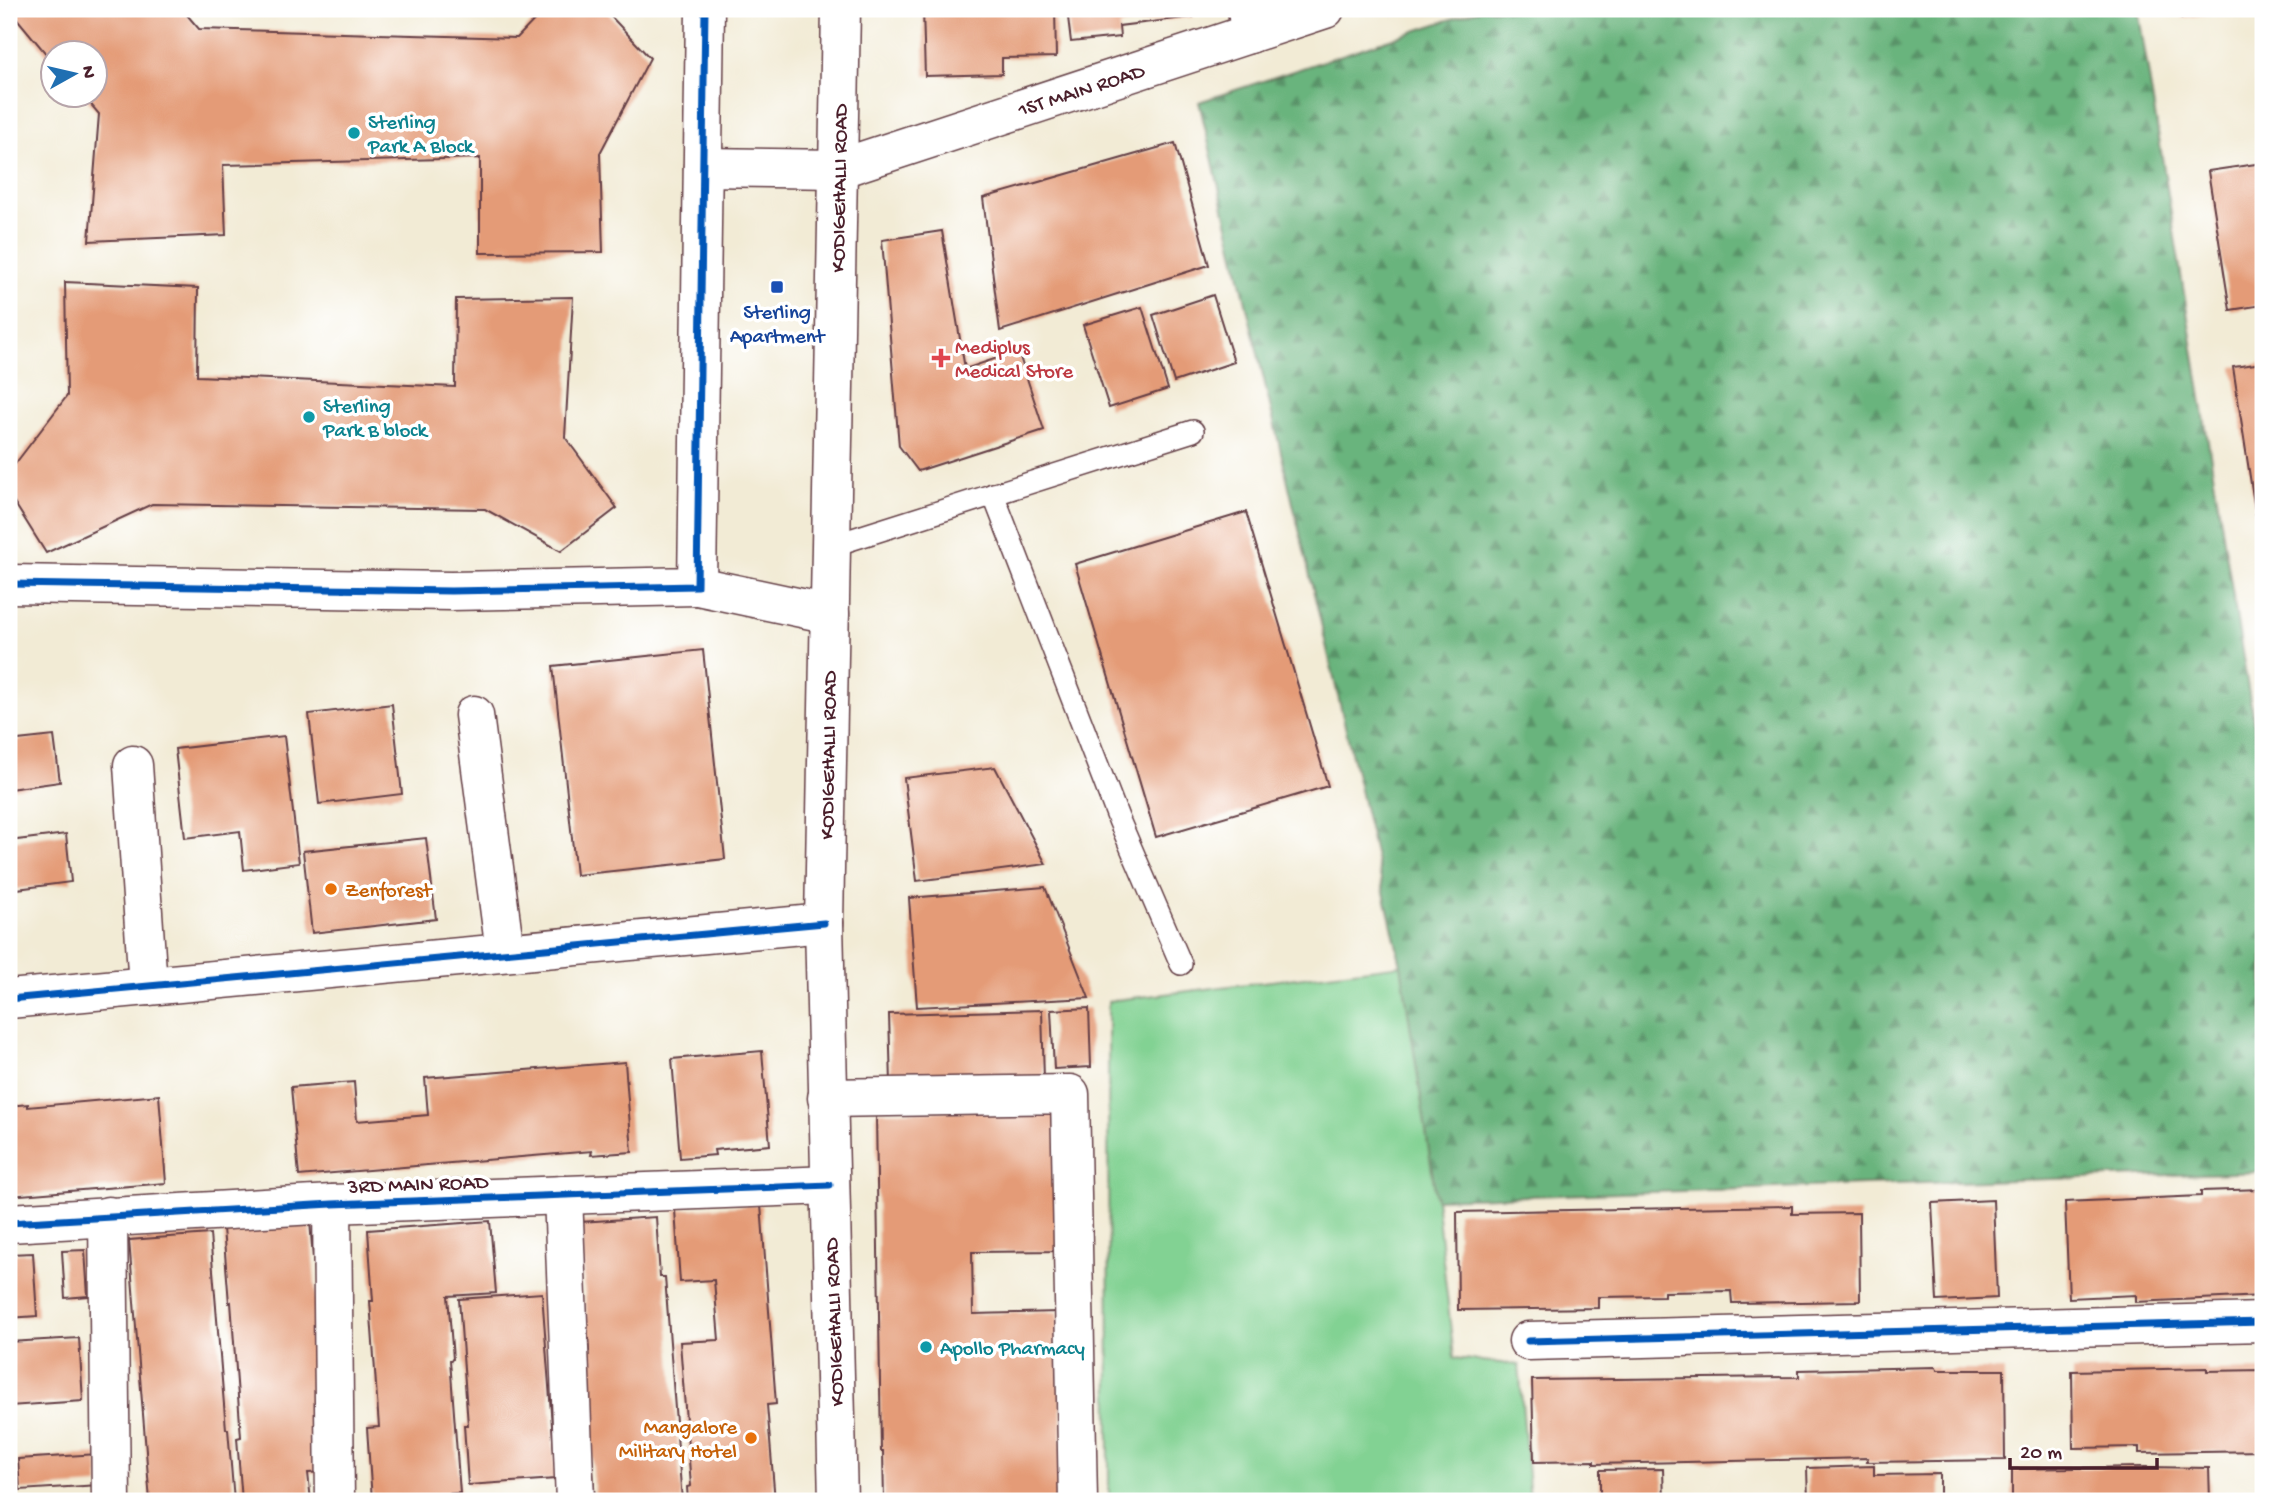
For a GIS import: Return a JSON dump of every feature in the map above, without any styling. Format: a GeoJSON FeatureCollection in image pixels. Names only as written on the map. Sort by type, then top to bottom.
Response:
{"type":"FeatureCollection","features":[{"type":"Feature","properties":{"kind":"street"},"geometry":{"type":"LineString","coordinates":[[697,586],[705,9]]}},
{"type":"Feature","properties":{"kind":"street","name":"KODIGEHALLI ROAD"},"geometry":{"type":"LineString","coordinates":[[838,1501],[824,923],[841,9]]}},
{"type":"Feature","properties":{"kind":"street","name":"1ST MAIN ROAD"},"geometry":{"type":"LineString","coordinates":[[703,167],[838,169],[1249,21],[1325,9]]}},
{"type":"Feature","properties":{"kind":"street"},"geometry":{"type":"LineString","coordinates":[[9,584],[451,591],[697,586],[830,614]]}},
{"type":"Feature","properties":{"kind":"street"},"geometry":{"type":"LineString","coordinates":[[474,715],[505,952]]}},
{"type":"Feature","properties":{"kind":"street"},"geometry":{"type":"LineString","coordinates":[[133,765],[148,986]]}},
{"type":"Feature","properties":{"kind":"street"},"geometry":{"type":"LineString","coordinates":[[9,999],[824,923]]}},
{"type":"Feature","properties":{"kind":"street"},"geometry":{"type":"LineString","coordinates":[[827,1098],[1070,1094],[1078,1501]]}},
{"type":"Feature","properties":{"kind":"street","name":"3RD MAIN ROAD"},"geometry":{"type":"LineString","coordinates":[[9,1223],[331,1203],[830,1185]]}},
{"type":"Feature","properties":{"kind":"street"},"geometry":{"type":"LineString","coordinates":[[563,1195],[575,1501]]}},
{"type":"Feature","properties":{"kind":"street"},"geometry":{"type":"LineString","coordinates":[[331,1203],[335,1501]]}},
{"type":"Feature","properties":{"kind":"street"},"geometry":{"type":"LineString","coordinates":[[108,1216],[111,1501]]}},
{"type":"Feature","properties":{"kind":"street"},"geometry":{"type":"LineString","coordinates":[[1528,1340],[2263,1322]]}},
{"type":"Feature","properties":{"kind":"lane"},"geometry":{"type":"LineString","coordinates":[[831,546],[1193,431]]}},
{"type":"Feature","properties":{"kind":"lane"},"geometry":{"type":"LineString","coordinates":[[993,494],[1119,820],[1181,964]]}},
{"type":"Feature","properties":{"kind":"green space"},"geometry":{"type":"Polygon","coordinates":[[[1482,9],[2138,9],[2263,781],[2263,1172],[1436,1199],[1401,965],[1199,102],[1482,9]]]}},
{"type":"Feature","properties":{"kind":"green space"},"geometry":{"type":"Polygon","coordinates":[[[1401,965],[1436,1198],[1454,1358],[1519,1365],[1530,1501],[1109,1501],[1108,1001],[1401,965]]]}},
{"type":"Feature","properties":{"kind":"building","name":"Sterling Park A Block"},"geometry":{"type":"Polygon","coordinates":[[[9,9],[182,9],[199,29],[517,38],[545,9],[604,9],[650,58],[600,153],[603,252],[480,253],[480,158],[223,165],[226,235],[89,241],[99,114],[94,108],[108,108],[108,38],[38,38],[38,44],[9,9]]]}},
{"type":"Feature","properties":{"kind":"building"},"geometry":{"type":"Polygon","coordinates":[[[923,9],[1055,9],[1056,57],[1002,58],[1002,74],[925,76],[923,9]]]}},
{"type":"Feature","properties":{"kind":"building"},"geometry":{"type":"Polygon","coordinates":[[[1067,9],[1192,9],[1193,17],[1119,26],[1120,37],[1071,42],[1067,9]]]}},
{"type":"Feature","properties":{"kind":"building"},"geometry":{"type":"Polygon","coordinates":[[[2181,9],[2233,9],[2233,10],[2182,18],[2181,9]]]}},
{"type":"Feature","properties":{"kind":"building"},"geometry":{"type":"Polygon","coordinates":[[[1175,143],[1209,265],[1000,331],[983,198],[1175,143]]]}},
{"type":"Feature","properties":{"kind":"building"},"geometry":{"type":"Polygon","coordinates":[[[2263,163],[2263,305],[2230,310],[2208,171],[2263,163]]]}},
{"type":"Feature","properties":{"kind":"building"},"geometry":{"type":"Polygon","coordinates":[[[942,231],[965,369],[1018,351],[1044,430],[918,471],[899,446],[882,240],[942,231]]]}},
{"type":"Feature","properties":{"kind":"building","name":"Sterling Park B block"},"geometry":{"type":"Polygon","coordinates":[[[65,282],[198,288],[197,376],[455,387],[456,299],[573,297],[565,437],[617,508],[561,551],[485,509],[152,504],[46,553],[9,494],[9,472],[67,396],[65,282]]]}},
{"type":"Feature","properties":{"kind":"building"},"geometry":{"type":"Polygon","coordinates":[[[1213,295],[1234,362],[1174,382],[1153,315],[1213,295]]]}},
{"type":"Feature","properties":{"kind":"building"},"geometry":{"type":"Polygon","coordinates":[[[1142,307],[1168,389],[1109,408],[1083,325],[1142,307]]]}},
{"type":"Feature","properties":{"kind":"building"},"geometry":{"type":"Polygon","coordinates":[[[2263,363],[2263,515],[2256,516],[2233,367],[2263,363]]]}},
{"type":"Feature","properties":{"kind":"building"},"geometry":{"type":"Polygon","coordinates":[[[1246,512],[1328,786],[1156,837],[1075,564],[1246,512]]]}},
{"type":"Feature","properties":{"kind":"building"},"geometry":{"type":"Polygon","coordinates":[[[703,650],[725,859],[576,875],[553,666],[703,650]]]}},
{"type":"Feature","properties":{"kind":"building"},"geometry":{"type":"Polygon","coordinates":[[[392,704],[402,794],[319,804],[309,714],[392,704]]]}},
{"type":"Feature","properties":{"kind":"building"},"geometry":{"type":"Polygon","coordinates":[[[54,736],[60,782],[9,789],[9,741],[54,736]]]}},
{"type":"Feature","properties":{"kind":"building"},"geometry":{"type":"Polygon","coordinates":[[[284,736],[299,863],[244,870],[240,831],[185,838],[175,749],[284,736]]]}},
{"type":"Feature","properties":{"kind":"building"},"geometry":{"type":"Polygon","coordinates":[[[995,767],[1046,864],[917,881],[904,778],[995,767]]]}},
{"type":"Feature","properties":{"kind":"building"},"geometry":{"type":"Polygon","coordinates":[[[66,834],[71,882],[9,890],[9,841],[66,834]]]}},
{"type":"Feature","properties":{"kind":"building"},"geometry":{"type":"Polygon","coordinates":[[[426,838],[436,919],[312,933],[303,851],[426,838]]]}},
{"type":"Feature","properties":{"kind":"building"},"geometry":{"type":"Polygon","coordinates":[[[1045,887],[1089,998],[917,1007],[909,898],[1045,887]]]}},
{"type":"Feature","properties":{"kind":"building"},"geometry":{"type":"Polygon","coordinates":[[[1089,1008],[1091,1067],[1054,1069],[1051,1010],[1089,1008]]]}},
{"type":"Feature","properties":{"kind":"building"},"geometry":{"type":"Polygon","coordinates":[[[1042,1010],[1044,1080],[891,1084],[889,1014],[1042,1010]]]}},
{"type":"Feature","properties":{"kind":"building"},"geometry":{"type":"Polygon","coordinates":[[[762,1051],[770,1145],[714,1150],[715,1155],[680,1158],[672,1059],[762,1051]]]}},
{"type":"Feature","properties":{"kind":"building"},"geometry":{"type":"Polygon","coordinates":[[[625,1062],[632,1152],[591,1155],[592,1151],[299,1176],[291,1087],[354,1082],[357,1121],[428,1115],[425,1078],[625,1062]]]}},
{"type":"Feature","properties":{"kind":"building"},"geometry":{"type":"Polygon","coordinates":[[[159,1095],[166,1183],[9,1196],[9,1106],[28,1104],[28,1107],[159,1095]]]}},
{"type":"Feature","properties":{"kind":"building"},"geometry":{"type":"Polygon","coordinates":[[[1060,1109],[1064,1251],[972,1252],[973,1314],[1058,1312],[1064,1501],[884,1501],[876,1112],[1060,1109]]]}},
{"type":"Feature","properties":{"kind":"building"},"geometry":{"type":"Polygon","coordinates":[[[2263,1189],[2263,1296],[2136,1302],[2136,1295],[2069,1298],[2065,1202],[2201,1196],[2201,1191],[2263,1189]]]}},
{"type":"Feature","properties":{"kind":"building"},"geometry":{"type":"Polygon","coordinates":[[[1993,1200],[1997,1298],[1937,1301],[1932,1203],[1993,1200]]]}},
{"type":"Feature","properties":{"kind":"building"},"geometry":{"type":"Polygon","coordinates":[[[761,1205],[776,1404],[767,1405],[775,1501],[688,1501],[687,1487],[691,1486],[680,1342],[719,1340],[714,1280],[680,1282],[675,1210],[761,1205]]]}},
{"type":"Feature","properties":{"kind":"building"},"geometry":{"type":"Polygon","coordinates":[[[1792,1206],[1792,1214],[1859,1213],[1860,1301],[1732,1303],[1731,1291],[1664,1292],[1664,1296],[1598,1297],[1598,1308],[1458,1310],[1457,1212],[1792,1206]]]}},
{"type":"Feature","properties":{"kind":"building"},"geometry":{"type":"Polygon","coordinates":[[[656,1217],[660,1277],[665,1277],[682,1501],[595,1501],[580,1222],[656,1217]]]}},
{"type":"Feature","properties":{"kind":"building"},"geometry":{"type":"Polygon","coordinates":[[[310,1221],[326,1472],[308,1473],[311,1501],[242,1501],[237,1438],[241,1437],[223,1228],[310,1221]]]}},
{"type":"Feature","properties":{"kind":"building"},"geometry":{"type":"Polygon","coordinates":[[[490,1221],[496,1293],[448,1296],[460,1493],[372,1500],[367,1428],[379,1427],[368,1230],[490,1221]]]}},
{"type":"Feature","properties":{"kind":"building"},"geometry":{"type":"Polygon","coordinates":[[[210,1234],[234,1501],[150,1501],[129,1240],[210,1234]]]}},
{"type":"Feature","properties":{"kind":"building"},"geometry":{"type":"Polygon","coordinates":[[[85,1250],[88,1296],[65,1298],[62,1251],[85,1250]]]}},
{"type":"Feature","properties":{"kind":"building"},"geometry":{"type":"Polygon","coordinates":[[[33,1253],[37,1316],[9,1318],[9,1254],[33,1253]]]}},
{"type":"Feature","properties":{"kind":"building"},"geometry":{"type":"Polygon","coordinates":[[[542,1293],[556,1479],[468,1485],[464,1425],[468,1425],[459,1299],[542,1293]]]}},
{"type":"Feature","properties":{"kind":"building"},"geometry":{"type":"Polygon","coordinates":[[[79,1338],[83,1401],[9,1406],[9,1342],[79,1338]]]}},
{"type":"Feature","properties":{"kind":"building"},"geometry":{"type":"Polygon","coordinates":[[[1936,1367],[1937,1370],[2004,1370],[2005,1460],[1867,1462],[1868,1458],[1594,1464],[1594,1461],[1534,1462],[1532,1380],[1799,1377],[1799,1370],[1936,1367]]]}},
{"type":"Feature","properties":{"kind":"building"},"geometry":{"type":"Polygon","coordinates":[[[2207,1368],[2207,1371],[2263,1370],[2263,1451],[2139,1453],[2139,1447],[2073,1448],[2072,1371],[2207,1368]]]}},
{"type":"Feature","properties":{"kind":"building"},"geometry":{"type":"Polygon","coordinates":[[[98,1454],[99,1485],[20,1490],[18,1459],[98,1454]]]}},
{"type":"Feature","properties":{"kind":"building"},"geometry":{"type":"Polygon","coordinates":[[[1874,1466],[1874,1475],[1940,1474],[1940,1501],[1808,1501],[1807,1468],[1874,1466]]]}},
{"type":"Feature","properties":{"kind":"building"},"geometry":{"type":"Polygon","coordinates":[[[2209,1468],[2210,1501],[2012,1501],[2012,1469],[2209,1468]]]}},
{"type":"Feature","properties":{"kind":"building"},"geometry":{"type":"Polygon","coordinates":[[[1663,1469],[1664,1501],[1600,1501],[1600,1470],[1663,1469]]]}},
{"type":"Feature","properties":{"kind":"cycle path"},"geometry":{"type":"LineString","coordinates":[[9,584],[451,591],[697,586],[705,9]]}},
{"type":"Feature","properties":{"kind":"cycle path"},"geometry":{"type":"LineString","coordinates":[[9,999],[824,923]]}},
{"type":"Feature","properties":{"kind":"cycle path"},"geometry":{"type":"LineString","coordinates":[[9,1223],[332,1204],[830,1185]]}},
{"type":"Feature","properties":{"kind":"cycle path"},"geometry":{"type":"LineString","coordinates":[[1528,1341],[2263,1322]]}},
{"type":"Feature","properties":{"kind":"place","name":"Sterling Park A Block"},"geometry":{"type":"Point","coordinates":[354,133]}},
{"type":"Feature","properties":{"kind":"place","name":"Sterling Apartment"},"geometry":{"type":"Point","coordinates":[777,287]}},
{"type":"Feature","properties":{"kind":"place","name":"Mediplus Medical Store"},"geometry":{"type":"Point","coordinates":[941,358]}},
{"type":"Feature","properties":{"kind":"place","name":"Sterling Park B block"},"geometry":{"type":"Point","coordinates":[309,417]}},
{"type":"Feature","properties":{"kind":"place","name":"Zenforest"},"geometry":{"type":"Point","coordinates":[331,889]}},
{"type":"Feature","properties":{"kind":"place","name":"Apollo Pharmacy"},"geometry":{"type":"Point","coordinates":[926,1347]}},
{"type":"Feature","properties":{"kind":"place","name":"Mangalore Military Hotel"},"geometry":{"type":"Point","coordinates":[751,1438]}}]}
